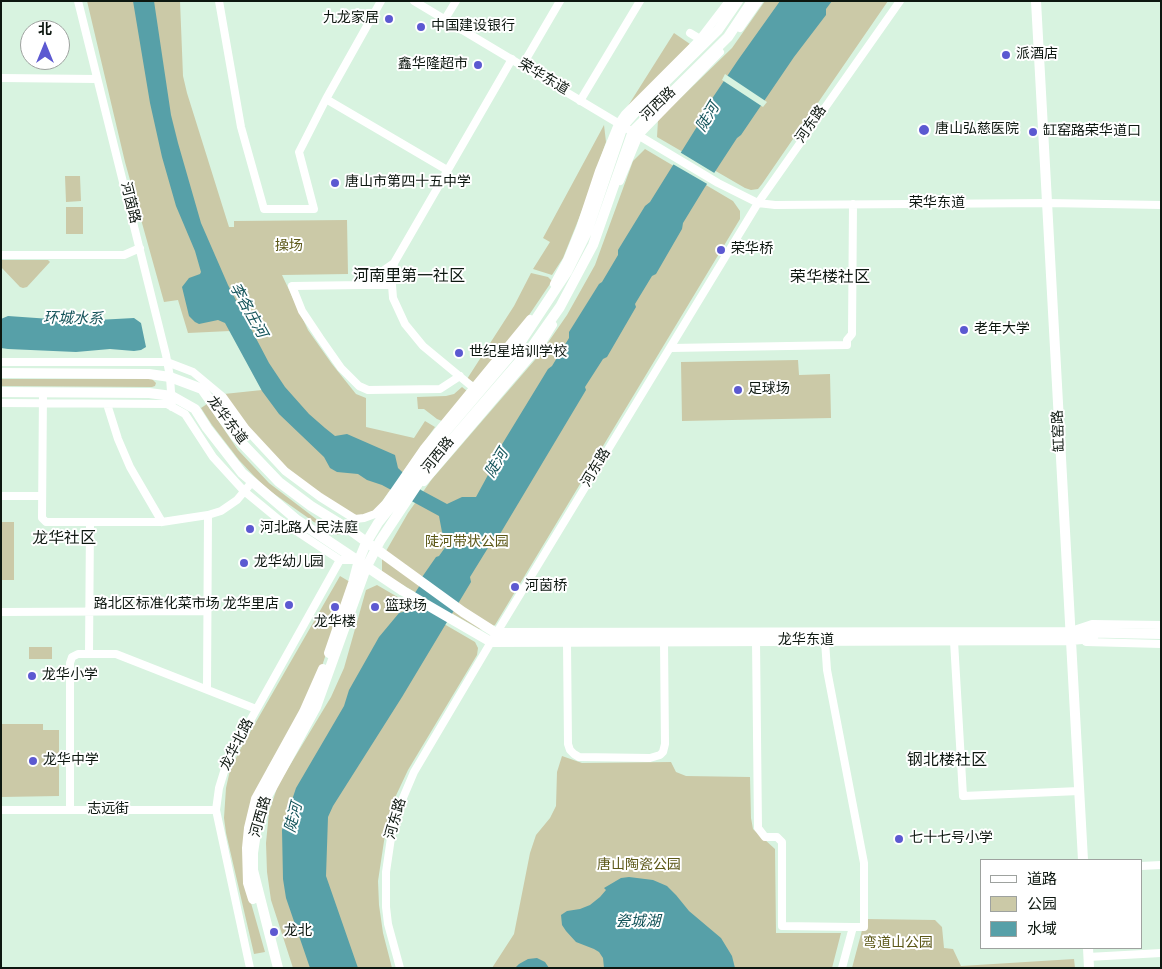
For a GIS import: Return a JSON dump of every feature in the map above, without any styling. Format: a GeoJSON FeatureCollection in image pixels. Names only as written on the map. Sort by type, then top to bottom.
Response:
{"type":"FeatureCollection","features":[{"type":"Feature","properties":{"kind":"main road","name":"河西路"},"geometry":{"type":"LineString","coordinates":[[271,968],[248,883],[246,857],[248,828],[256,799],[304,712],[321,675],[353,583],[363,564],[375,550],[397,505],[418,474],[431,464],[531,348],[560,307],[593,245],[628,129],[638,108],[718,30],[738,1]]}},
{"type":"Feature","properties":{"kind":"main road","name":"河西路"},"geometry":{"type":"LineString","coordinates":[[628,129],[728,37],[752,1]]}},
{"type":"Feature","properties":{"kind":"main road","name":"缸窑路"},"geometry":{"type":"LineString","coordinates":[[1036,1],[1083,859]]}},
{"type":"Feature","properties":{"kind":"main road"},"geometry":{"type":"LineString","coordinates":[[718,30],[728,37]]}},
{"type":"Feature","properties":{"kind":"main road","name":"龙华东道"},"geometry":{"type":"LineString","coordinates":[[1,373],[149,374],[170,377],[202,390],[236,437],[279,482],[311,506],[350,530],[375,550],[463,612],[494,638],[1161,634]]}},
{"type":"Feature","properties":{"kind":"main road","name":"龙华东道"},"geometry":{"type":"LineString","coordinates":[[1,392],[155,393],[172,396],[195,408],[217,442],[242,473],[297,520],[403,591],[455,622],[494,638],[567,643],[954,641],[1071,636],[1161,639]]}},
{"type":"Feature","properties":{"kind":"main road","name":"河西路"},"geometry":{"type":"LineString","coordinates":[[278,968],[253,870],[257,826],[264,802],[316,707],[363,564],[366,543],[378,523],[397,505]]}},
{"type":"Feature","properties":{"kind":"main road"},"geometry":{"type":"LineString","coordinates":[[1088,952],[1089,968]]}},
{"type":"Feature","properties":{"kind":"street","name":"河茵路"},"geometry":{"type":"LineString","coordinates":[[78,1],[167,362],[172,407]]}},
{"type":"Feature","properties":{"kind":"street"},"geometry":{"type":"LineString","coordinates":[[220,1],[241,127],[264,209],[314,209],[299,152],[326,99],[381,1]]}},
{"type":"Feature","properties":{"kind":"street","name":"荣华东道"},"geometry":{"type":"LineString","coordinates":[[414,1],[718,183],[758,202],[775,204],[1048,203],[1161,205]]}},
{"type":"Feature","properties":{"kind":"street"},"geometry":{"type":"LineString","coordinates":[[445,20],[456,1]]}},
{"type":"Feature","properties":{"kind":"street"},"geometry":{"type":"LineString","coordinates":[[522,66],[560,1]]}},
{"type":"Feature","properties":{"kind":"street"},"geometry":{"type":"LineString","coordinates":[[580,101],[640,1]]}},
{"type":"Feature","properties":{"kind":"street"},"geometry":{"type":"LineString","coordinates":[[628,129],[625,114],[700,39],[729,1]]}},
{"type":"Feature","properties":{"kind":"street"},"geometry":{"type":"LineString","coordinates":[[390,534],[397,505],[418,474],[424,448],[526,325],[548,293],[567,260],[599,172],[628,129],[726,45],[759,1]]}},
{"type":"Feature","properties":{"kind":"street","name":"河东路"},"geometry":{"type":"LineString","coordinates":[[400,968],[392,941],[386,907],[386,872],[397,812],[414,772],[758,202],[900,1]]}},
{"type":"Feature","properties":{"kind":"street"},"geometry":{"type":"LineString","coordinates":[[690,33],[700,39]]}},
{"type":"Feature","properties":{"kind":"street"},"geometry":{"type":"LineString","coordinates":[[474,388],[423,346],[405,324],[394,298],[392,285],[394,263],[512,59]]}},
{"type":"Feature","properties":{"kind":"street"},"geometry":{"type":"LineString","coordinates":[[1,78],[98,79]]}},
{"type":"Feature","properties":{"kind":"street"},"geometry":{"type":"LineString","coordinates":[[326,99],[447,170]]}},
{"type":"Feature","properties":{"kind":"street"},"geometry":{"type":"LineString","coordinates":[[671,348],[847,345],[847,340],[852,334],[853,204]]}},
{"type":"Feature","properties":{"kind":"street"},"geometry":{"type":"LineString","coordinates":[[1,256],[124,255],[140,248]]}},
{"type":"Feature","properties":{"kind":"street"},"geometry":{"type":"LineString","coordinates":[[363,285],[394,263]]}},
{"type":"Feature","properties":{"kind":"street"},"geometry":{"type":"LineString","coordinates":[[392,285],[292,286],[302,311],[320,338],[341,368],[359,386],[368,390],[440,389],[460,376]]}},
{"type":"Feature","properties":{"kind":"street"},"geometry":{"type":"LineString","coordinates":[[1,362],[167,362],[193,372],[223,396],[260,446],[285,471],[320,497],[355,519],[364,518],[397,505]]}},
{"type":"Feature","properties":{"kind":"street"},"geometry":{"type":"LineString","coordinates":[[43,392],[41,496],[42,518],[46,522],[162,522],[208,515],[221,511],[237,500],[252,482]]}},
{"type":"Feature","properties":{"kind":"street"},"geometry":{"type":"LineString","coordinates":[[1,403],[107,404],[148,402],[167,404],[185,414],[213,457],[244,491],[278,519],[340,560],[363,564]]}},
{"type":"Feature","properties":{"kind":"street"},"geometry":{"type":"LineString","coordinates":[[107,404],[118,439],[130,467],[162,522]]}},
{"type":"Feature","properties":{"kind":"street"},"geometry":{"type":"LineString","coordinates":[[1,496],[41,496]]}},
{"type":"Feature","properties":{"kind":"street"},"geometry":{"type":"LineString","coordinates":[[207,690],[208,515]]}},
{"type":"Feature","properties":{"kind":"street"},"geometry":{"type":"LineString","coordinates":[[88,654],[90,522]]}},
{"type":"Feature","properties":{"kind":"street","name":"龙华北路"},"geometry":{"type":"LineString","coordinates":[[250,968],[216,810],[219,788],[228,762],[256,709],[340,560]]}},
{"type":"Feature","properties":{"kind":"street"},"geometry":{"type":"LineString","coordinates":[[1,612],[207,611]]}},
{"type":"Feature","properties":{"kind":"street"},"geometry":{"type":"LineString","coordinates":[[1071,636],[1092,624],[1161,625]]}},
{"type":"Feature","properties":{"kind":"street"},"geometry":{"type":"LineString","coordinates":[[1071,636],[1091,642],[1161,644]]}},
{"type":"Feature","properties":{"kind":"street"},"geometry":{"type":"LineString","coordinates":[[756,641],[758,828],[765,837],[778,837],[782,842],[782,926],[864,927],[864,863],[826,670],[825,641]]}},
{"type":"Feature","properties":{"kind":"street"},"geometry":{"type":"LineString","coordinates":[[954,641],[963,796],[1080,791]]}},
{"type":"Feature","properties":{"kind":"street"},"geometry":{"type":"LineString","coordinates":[[567,643],[568,744],[570,750],[579,757],[650,758],[660,755],[665,744],[664,642]]}},
{"type":"Feature","properties":{"kind":"street"},"geometry":{"type":"LineString","coordinates":[[70,810],[70,663],[72,657],[78,654],[116,654],[256,709]]}},
{"type":"Feature","properties":{"kind":"street","name":"志远街"},"geometry":{"type":"LineString","coordinates":[[1,810],[216,810]]}},
{"type":"Feature","properties":{"kind":"street"},"geometry":{"type":"LineString","coordinates":[[1142,866],[1161,865]]}},
{"type":"Feature","properties":{"kind":"street"},"geometry":{"type":"LineString","coordinates":[[842,968],[853,928]]}},
{"type":"Feature","properties":{"kind":"street"},"geometry":{"type":"LineString","coordinates":[[1088,952],[1161,953]]}},
{"type":"Feature","properties":{"kind":"green space","name":"操场"},"geometry":{"type":"Polygon","coordinates":[[[87,1],[180,1],[183,76],[229,227],[234,227],[234,221],[347,220],[348,274],[282,275],[308,330],[356,394],[366,398],[366,427],[414,438],[425,421],[435,427],[373,514],[356,516],[330,501],[283,466],[245,426],[224,394],[262,390],[230,331],[188,333],[178,300],[164,302],[125,162],[87,1]]]}},
{"type":"Feature","properties":{"kind":"green space"},"geometry":{"type":"Polygon","coordinates":[[[765,1],[888,1],[762,184],[758,189],[751,190],[657,137],[658,120],[732,48],[765,1]]]}},
{"type":"Feature","properties":{"kind":"green space"},"geometry":{"type":"Polygon","coordinates":[[[674,33],[690,44],[626,109],[674,33]]]}},
{"type":"Feature","properties":{"kind":"green space"},"geometry":{"type":"Polygon","coordinates":[[[604,125],[606,142],[563,258],[552,275],[533,269],[550,242],[543,238],[604,125]]]}},
{"type":"Feature","properties":{"kind":"green space","name":"陡河带状公园"},"geometry":{"type":"Polygon","coordinates":[[[645,149],[733,201],[740,211],[740,219],[495,625],[486,630],[479,629],[382,573],[382,558],[408,513],[432,479],[540,354],[567,315],[595,265],[633,161],[645,149]]]}},
{"type":"Feature","properties":{"kind":"green space"},"geometry":{"type":"Polygon","coordinates":[[[65,176],[80,176],[81,201],[66,202],[65,176]]]}},
{"type":"Feature","properties":{"kind":"green space"},"geometry":{"type":"Polygon","coordinates":[[[66,207],[83,207],[83,234],[66,234],[66,207]]]}},
{"type":"Feature","properties":{"kind":"green space"},"geometry":{"type":"Polygon","coordinates":[[[1,260],[48,260],[50,262],[27,287],[23,288],[1,267],[1,260]]]}},
{"type":"Feature","properties":{"kind":"green space"},"geometry":{"type":"Polygon","coordinates":[[[531,273],[548,277],[552,281],[523,324],[475,383],[467,379],[514,306],[531,273]]]}},
{"type":"Feature","properties":{"kind":"green space"},"geometry":{"type":"Polygon","coordinates":[[[798,360],[799,375],[830,374],[831,418],[682,421],[681,362],[798,360]]]}},
{"type":"Feature","properties":{"kind":"green space"},"geometry":{"type":"Polygon","coordinates":[[[1,379],[152,379],[156,383],[152,387],[1,386],[1,379]]]}},
{"type":"Feature","properties":{"kind":"green space"},"geometry":{"type":"Polygon","coordinates":[[[462,387],[467,391],[442,421],[424,409],[418,409],[417,397],[446,396],[454,394],[462,387]]]}},
{"type":"Feature","properties":{"kind":"green space"},"geometry":{"type":"Polygon","coordinates":[[[207,404],[238,450],[269,483],[320,522],[339,533],[338,535],[314,522],[267,489],[253,475],[212,425],[201,408],[207,404]]]}},
{"type":"Feature","properties":{"kind":"green space"},"geometry":{"type":"Polygon","coordinates":[[[1,522],[14,522],[14,580],[1,580],[1,522]]]}},
{"type":"Feature","properties":{"kind":"green space"},"geometry":{"type":"Polygon","coordinates":[[[340,576],[350,582],[321,669],[306,703],[267,769],[249,896],[265,952],[254,954],[224,818],[226,788],[230,770],[340,576]]]}},
{"type":"Feature","properties":{"kind":"green space"},"geometry":{"type":"Polygon","coordinates":[[[377,585],[475,642],[478,648],[477,655],[408,770],[392,804],[386,828],[378,881],[383,933],[392,968],[293,968],[271,900],[267,872],[266,843],[269,812],[278,785],[331,697],[344,668],[366,590],[377,585]]]}},
{"type":"Feature","properties":{"kind":"green space"},"geometry":{"type":"Polygon","coordinates":[[[29,647],[52,647],[52,659],[29,659],[29,647]]]}},
{"type":"Feature","properties":{"kind":"green space","name":"龙华中学"},"geometry":{"type":"Polygon","coordinates":[[[1,724],[43,724],[43,730],[59,730],[59,796],[1,797],[1,724]]]}},
{"type":"Feature","properties":{"kind":"green space","name":"唐山陶瓷公园"},"geometry":{"type":"Polygon","coordinates":[[[562,756],[582,763],[671,762],[676,772],[686,776],[750,777],[753,829],[775,849],[776,933],[841,933],[832,968],[492,968],[514,934],[530,853],[536,835],[550,818],[556,806],[557,772],[562,756]]]}},
{"type":"Feature","properties":{"kind":"green space","name":"弯道山公园"},"geometry":{"type":"Polygon","coordinates":[[[865,919],[935,920],[942,927],[944,948],[953,949],[961,966],[1074,959],[1075,968],[852,968],[865,919]]]}},
{"type":"Feature","properties":{"kind":"water","name":"陡河"},"geometry":{"type":"Polygon","coordinates":[[[133,1],[154,1],[171,115],[201,223],[228,285],[269,363],[285,387],[309,414],[335,436],[347,434],[395,455],[398,468],[421,490],[447,504],[462,497],[476,497],[501,451],[501,446],[569,338],[569,332],[602,282],[618,255],[618,250],[703,117],[703,112],[780,1],[832,1],[826,9],[826,15],[737,138],[705,187],[683,223],[682,229],[656,274],[652,276],[635,304],[636,307],[607,357],[603,359],[585,387],[586,390],[497,539],[491,543],[470,577],[471,582],[402,697],[333,806],[328,817],[326,876],[358,968],[310,968],[286,898],[283,879],[282,830],[296,788],[344,706],[349,690],[379,637],[399,613],[403,612],[420,585],[420,580],[449,542],[442,532],[439,516],[358,474],[337,472],[330,468],[324,457],[279,414],[262,391],[225,323],[218,320],[199,324],[189,316],[182,287],[189,278],[201,272],[195,251],[176,206],[162,157],[150,103],[133,1]]]}},
{"type":"Feature","properties":{"kind":"water"},"geometry":{"type":"Polygon","coordinates":[[[8,316],[79,321],[134,318],[141,323],[146,347],[134,351],[110,349],[76,352],[1,348],[1,319],[8,316]]]}},
{"type":"Feature","properties":{"kind":"water","name":"瓷城湖"},"geometry":{"type":"Polygon","coordinates":[[[621,878],[653,880],[667,886],[689,911],[721,938],[732,956],[735,968],[604,968],[603,958],[599,952],[576,942],[566,931],[562,925],[561,915],[567,911],[590,905],[606,890],[604,888],[621,878]]]}},
{"type":"Feature","properties":{"kind":"water"},"geometry":{"type":"Polygon","coordinates":[[[537,958],[545,962],[549,968],[515,968],[528,959],[537,958]]]}},
{"type":"Feature","properties":{"kind":"pier"},"geometry":{"type":"Polygon","coordinates":[[[725,74],[767,102],[763,107],[722,80],[725,74]]]}},
{"type":"Feature","properties":{"kind":"pier"},"geometry":{"type":"Polygon","coordinates":[[[678,151],[716,174],[709,185],[671,163],[678,151]]]}},
{"type":"Feature","properties":{"kind":"place","name":"九龙家居"},"geometry":{"type":"Point","coordinates":[389,19]}},
{"type":"Feature","properties":{"kind":"place","name":"中国建设银行"},"geometry":{"type":"Point","coordinates":[421,27]}},
{"type":"Feature","properties":{"kind":"place","name":"派酒店"},"geometry":{"type":"Point","coordinates":[1006,55]}},
{"type":"Feature","properties":{"kind":"place","name":"鑫华隆超市"},"geometry":{"type":"Point","coordinates":[478,65]}},
{"type":"Feature","properties":{"kind":"place","name":"唐山弘慈医院"},"geometry":{"type":"Point","coordinates":[924,130]}},
{"type":"Feature","properties":{"kind":"place","name":"缸窑路荣华道口"},"geometry":{"type":"Point","coordinates":[1033,132]}},
{"type":"Feature","properties":{"kind":"place","name":"唐山市第四十五中学"},"geometry":{"type":"Point","coordinates":[335,183]}},
{"type":"Feature","properties":{"kind":"place","name":"荣华桥"},"geometry":{"type":"Point","coordinates":[721,250]}},
{"type":"Feature","properties":{"kind":"place","name":"老年大学"},"geometry":{"type":"Point","coordinates":[964,330]}},
{"type":"Feature","properties":{"kind":"place","name":"世纪星培训学校"},"geometry":{"type":"Point","coordinates":[459,353]}},
{"type":"Feature","properties":{"kind":"place","name":"足球场"},"geometry":{"type":"Point","coordinates":[738,390]}},
{"type":"Feature","properties":{"kind":"place","name":"河北路人民法庭"},"geometry":{"type":"Point","coordinates":[250,529]}},
{"type":"Feature","properties":{"kind":"place","name":"龙华幼儿园"},"geometry":{"type":"Point","coordinates":[244,563]}},
{"type":"Feature","properties":{"kind":"place","name":"河茵桥"},"geometry":{"type":"Point","coordinates":[515,587]}},
{"type":"Feature","properties":{"kind":"place","name":"路北区标准化菜市场 龙华里店"},"geometry":{"type":"Point","coordinates":[289,605]}},
{"type":"Feature","properties":{"kind":"place","name":"龙华楼"},"geometry":{"type":"Point","coordinates":[335,607]}},
{"type":"Feature","properties":{"kind":"place","name":"篮球场"},"geometry":{"type":"Point","coordinates":[375,607]}},
{"type":"Feature","properties":{"kind":"place","name":"龙华小学"},"geometry":{"type":"Point","coordinates":[32,676]}},
{"type":"Feature","properties":{"kind":"place","name":"龙华中学"},"geometry":{"type":"Point","coordinates":[33,761]}},
{"type":"Feature","properties":{"kind":"place","name":"七十七号小学"},"geometry":{"type":"Point","coordinates":[899,839]}},
{"type":"Feature","properties":{"kind":"place","name":"龙北"},"geometry":{"type":"Point","coordinates":[274,932]}},
{"type":"Feature","properties":{"kind":"district","name":"河南里第一社区"},"geometry":{"type":"Point","coordinates":[409,278]}},
{"type":"Feature","properties":{"kind":"district","name":"荣华楼社区"},"geometry":{"type":"Point","coordinates":[830,279]}},
{"type":"Feature","properties":{"kind":"district","name":"龙华社区"},"geometry":{"type":"Point","coordinates":[64,540]}},
{"type":"Feature","properties":{"kind":"district","name":"钢北楼社区"},"geometry":{"type":"Point","coordinates":[947,762]}},
{"type":"Feature","properties":{"kind":"water label","name":"李各庄河"},"geometry":{"type":"Point","coordinates":[247,311]}},
{"type":"Feature","properties":{"kind":"water label","name":"环城水系"},"geometry":{"type":"Point","coordinates":[73,320]}}]}
